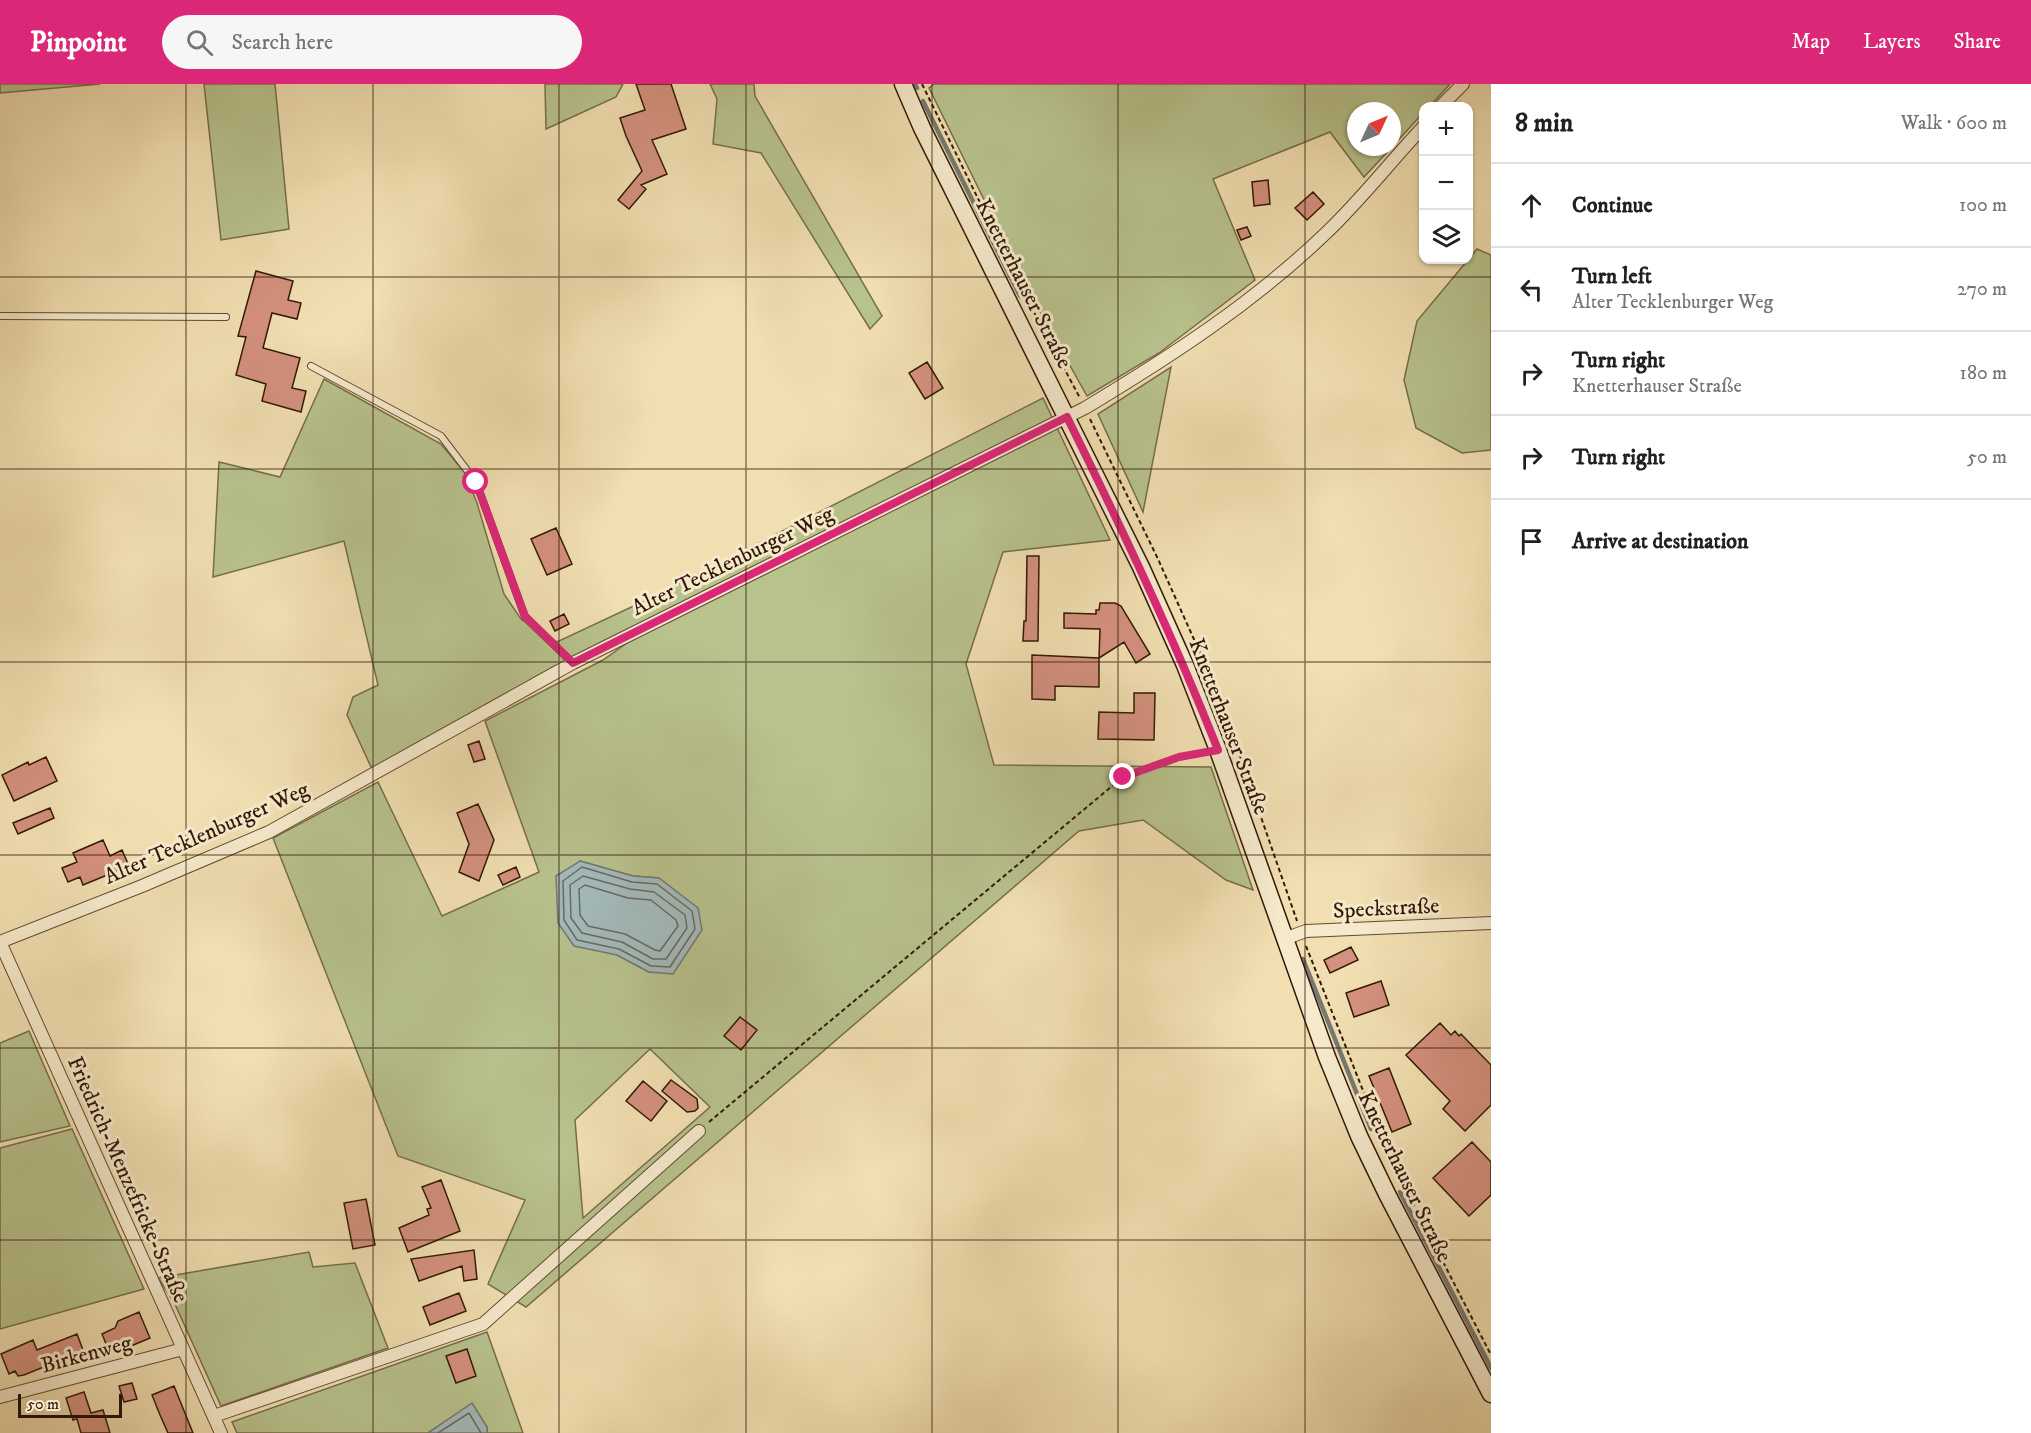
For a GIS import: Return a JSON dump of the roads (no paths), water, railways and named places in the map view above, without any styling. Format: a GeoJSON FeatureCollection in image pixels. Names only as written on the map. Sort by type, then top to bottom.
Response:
{"type":"FeatureCollection","features":[{"type":"Feature","properties":{"kind":"street","name":"Knetterhauser Straße"},"geometry":{"type":"LineString","coordinates":[[903,84],[928,139],[1141,567],[1185,665],[1218,750],[1327,1057],[1359,1136],[1491,1394]]}},
{"type":"Feature","properties":{"kind":"street"},"geometry":{"type":"LineString","coordinates":[[1445,102],[1463,84]]}},
{"type":"Feature","properties":{"kind":"street","name":"Alter Tecklenburger Weg"},"geometry":{"type":"LineString","coordinates":[[0,942],[142,886],[269,832],[573,663],[1067,417],[1160,363],[1281,274],[1327,232],[1419,131]]}},
{"type":"Feature","properties":{"kind":"street","name":"Speckstraße"},"geometry":{"type":"LineString","coordinates":[[1284,939],[1301,932],[1491,923]]}},
{"type":"Feature","properties":{"kind":"street","name":"Friedrich-Menzefricke-Straße"},"geometry":{"type":"LineString","coordinates":[[0,942],[221,1433]]}},
{"type":"Feature","properties":{"kind":"street"},"geometry":{"type":"LineString","coordinates":[[213,1416],[483,1324],[699,1131]]}},
{"type":"Feature","properties":{"kind":"street","name":"Birkenweg"},"geometry":{"type":"LineString","coordinates":[[0,1397],[183,1349]]}},
{"type":"Feature","properties":{"kind":"lane"},"geometry":{"type":"LineString","coordinates":[[0,316],[226,317]]}},
{"type":"Feature","properties":{"kind":"lane"},"geometry":{"type":"LineString","coordinates":[[310,366],[441,436],[476,482],[525,616],[573,663]]}},
{"type":"Feature","properties":{"kind":"water"},"geometry":{"type":"Polygon","coordinates":[[[580,861],[633,876],[659,878],[698,908],[702,930],[673,974],[649,972],[617,955],[574,946],[558,923],[556,876],[580,861]]]}},
{"type":"Feature","properties":{"kind":"water"},"geometry":{"type":"Polygon","coordinates":[[[472,1403],[487,1427],[487,1433],[428,1433],[472,1403]]]}},
{"type":"Feature","properties":{"kind":"waterway"},"geometry":{"type":"LineString","coordinates":[[915,84],[917,88]]}},
{"type":"Feature","properties":{"kind":"waterway"},"geometry":{"type":"LineString","coordinates":[[923,101],[1020,296]]}},
{"type":"Feature","properties":{"kind":"waterway"},"geometry":{"type":"LineString","coordinates":[[1303,959],[1371,1129]]}},
{"type":"Feature","properties":{"kind":"waterway"},"geometry":{"type":"LineString","coordinates":[[1400,1192],[1491,1368]]}}]}
